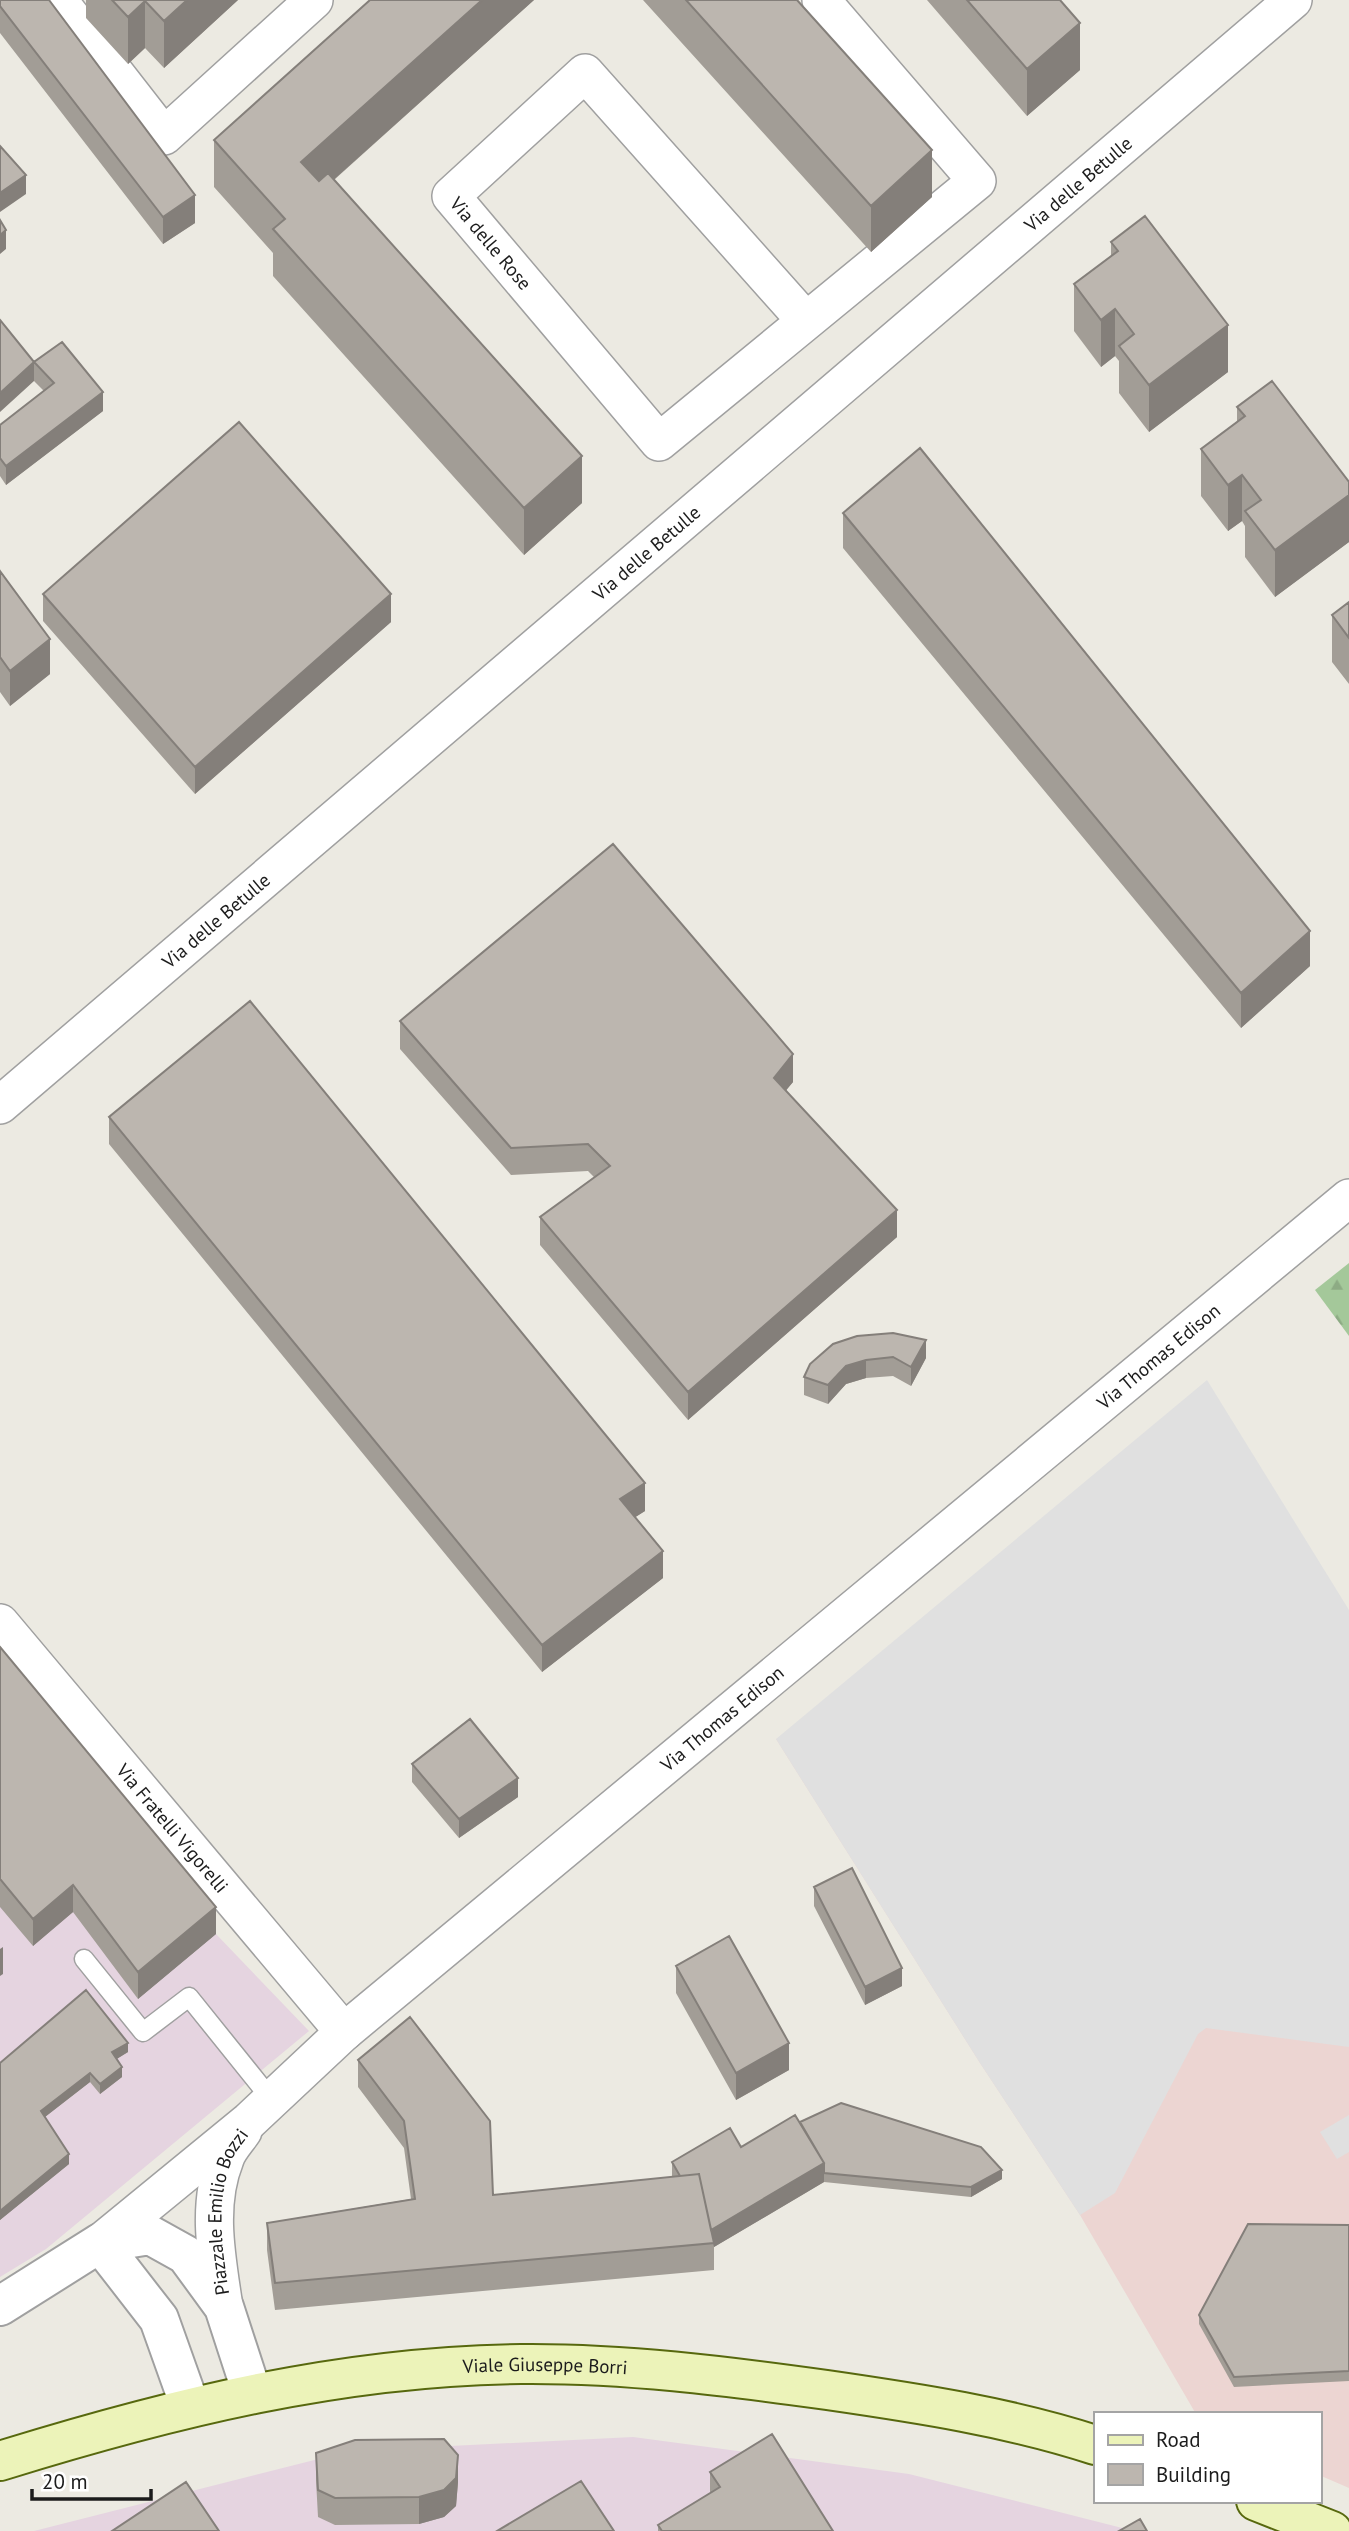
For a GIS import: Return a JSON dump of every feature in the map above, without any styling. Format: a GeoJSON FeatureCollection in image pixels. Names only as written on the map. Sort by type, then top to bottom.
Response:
{"type":"FeatureCollection","features":[{"type":"Feature","properties":{"kind":"main road","name":"Viale Giuseppe Borri"},"geometry":{"type":"LineString","coordinates":[[0,2461],[190,2406],[252,2393],[328,2380],[520,2364],[614,2367],[760,2381],[920,2404],[1094,2445]]}},
{"type":"Feature","properties":{"kind":"main road"},"geometry":{"type":"LineString","coordinates":[[1286,2516],[1332,2531]]}},
{"type":"Feature","properties":{"kind":"street"},"geometry":{"type":"LineString","coordinates":[[58,0],[164,135],[314,0]]}},
{"type":"Feature","properties":{"kind":"street","name":"Via delle Rose"},"geometry":{"type":"LineString","coordinates":[[806,321],[585,73],[451,196],[659,442],[977,181],[821,0]]}},
{"type":"Feature","properties":{"kind":"street","name":"Via delle Betulle"},"geometry":{"type":"LineString","coordinates":[[0,1105],[1293,0]]}},
{"type":"Feature","properties":{"kind":"street","name":"Via Thomas Edison"},"geometry":{"type":"LineString","coordinates":[[100,2243],[260,2110],[344,2032],[1349,1198]]}},
{"type":"Feature","properties":{"kind":"street","name":"Via Fratelli Vigorelli"},"geometry":{"type":"LineString","coordinates":[[0,1623],[344,2032]]}},
{"type":"Feature","properties":{"kind":"street","name":"Piazzale Emilio Bozzi"},"geometry":{"type":"LineString","coordinates":[[252,2393],[224,2307],[214,2243],[216,2197],[225,2158],[260,2110]]}},
{"type":"Feature","properties":{"kind":"street","name":"Piazzale Emilio Bozzi"},"geometry":{"type":"LineString","coordinates":[[100,2243],[150,2235],[186,2256],[224,2307]]}},
{"type":"Feature","properties":{"kind":"street"},"geometry":{"type":"LineString","coordinates":[[0,2305],[100,2243],[159,2319],[190,2406]]}},
{"type":"Feature","properties":{"kind":"lane"},"geometry":{"type":"LineString","coordinates":[[84,1959],[143,2032],[189,1997],[260,2110]]}},
{"type":"Feature","properties":{"kind":"shaded area"},"geometry":{"type":"Polygon","coordinates":[[[1207,1380],[1349,1610],[1349,2047],[1206,2028],[1198,2034],[1115,2193],[1080,2215],[980,2063],[776,1739],[1207,1380]]]}},
{"type":"Feature","properties":{"kind":"shaded area"},"geometry":{"type":"Polygon","coordinates":[[[1349,1611],[1349,2488],[1321,2476],[1321,2412],[1195,2412],[1080,2215],[980,2063],[776,1739],[1349,1611]]]}},
{"type":"Feature","properties":{"kind":"shaded area"},"geometry":{"type":"Polygon","coordinates":[[[0,1675],[216,1934],[309,2031],[46,2249],[0,2277],[0,1675]]]}},
{"type":"Feature","properties":{"kind":"shaded area"},"geometry":{"type":"Polygon","coordinates":[[[1349,2115],[1349,2152],[1337,2159],[1320,2132],[1349,2115]]]}},
{"type":"Feature","properties":{"kind":"shaded area"},"geometry":{"type":"Polygon","coordinates":[[[633,2437],[909,2474],[1134,2531],[34,2531],[350,2451],[633,2437]]]}},
{"type":"Feature","properties":{"kind":"green space"},"geometry":{"type":"Polygon","coordinates":[[[1349,1263],[1349,1336],[1315,1290],[1349,1263]]]}},
{"type":"Feature","properties":{"kind":"building"},"geometry":{"type":"Polygon","coordinates":[[[0,0],[49,0],[195,195],[163,217],[0,6],[0,0]]]}},
{"type":"Feature","properties":{"kind":"building"},"geometry":{"type":"Polygon","coordinates":[[[112,0],[187,0],[164,21],[145,1],[128,17],[112,0]]]}},
{"type":"Feature","properties":{"kind":"building"},"geometry":{"type":"Polygon","coordinates":[[[370,0],[482,0],[301,162],[319,181],[328,173],[582,456],[524,508],[273,229],[285,219],[214,140],[370,0]]]}},
{"type":"Feature","properties":{"kind":"building"},"geometry":{"type":"Polygon","coordinates":[[[686,0],[797,0],[932,150],[871,206],[686,0]]]}},
{"type":"Feature","properties":{"kind":"building"},"geometry":{"type":"Polygon","coordinates":[[[967,0],[1060,0],[1080,23],[1027,69],[967,0]]]}},
{"type":"Feature","properties":{"kind":"building"},"geometry":{"type":"Polygon","coordinates":[[[0,146],[26,175],[0,193],[0,146]]]}},
{"type":"Feature","properties":{"kind":"building"},"geometry":{"type":"Polygon","coordinates":[[[1145,216],[1228,325],[1149,385],[1119,346],[1134,334],[1115,309],[1101,320],[1074,284],[1118,251],[1111,242],[1145,216]]]}},
{"type":"Feature","properties":{"kind":"building"},"geometry":{"type":"Polygon","coordinates":[[[0,220],[6,230],[0,235],[0,220]]]}},
{"type":"Feature","properties":{"kind":"building"},"geometry":{"type":"Polygon","coordinates":[[[0,320],[34,362],[0,393],[0,320]]]}},
{"type":"Feature","properties":{"kind":"building"},"geometry":{"type":"Polygon","coordinates":[[[62,342],[103,392],[6,466],[0,458],[0,425],[54,383],[34,362],[62,342]]]}},
{"type":"Feature","properties":{"kind":"building"},"geometry":{"type":"Polygon","coordinates":[[[1272,381],[1349,482],[1349,495],[1275,550],[1245,511],[1261,500],[1242,475],[1228,485],[1201,449],[1245,416],[1237,407],[1272,381]]]}},
{"type":"Feature","properties":{"kind":"building"},"geometry":{"type":"Polygon","coordinates":[[[239,422],[391,594],[195,767],[43,594],[239,422]]]}},
{"type":"Feature","properties":{"kind":"building"},"geometry":{"type":"Polygon","coordinates":[[[920,448],[1310,931],[1241,993],[843,513],[920,448]]]}},
{"type":"Feature","properties":{"kind":"building"},"geometry":{"type":"Polygon","coordinates":[[[0,571],[50,639],[10,671],[0,657],[0,571]]]}},
{"type":"Feature","properties":{"kind":"building"},"geometry":{"type":"Polygon","coordinates":[[[1349,602],[1349,638],[1332,615],[1349,602]]]}},
{"type":"Feature","properties":{"kind":"building"},"geometry":{"type":"Polygon","coordinates":[[[613,844],[793,1054],[774,1078],[897,1210],[688,1392],[540,1217],[610,1166],[588,1144],[511,1148],[400,1021],[613,844]]]}},
{"type":"Feature","properties":{"kind":"building"},"geometry":{"type":"Polygon","coordinates":[[[250,1001],[645,1483],[620,1499],[663,1551],[542,1645],[109,1117],[250,1001]]]}},
{"type":"Feature","properties":{"kind":"building"},"geometry":{"type":"Polygon","coordinates":[[[893,1333],[926,1340],[911,1367],[893,1357],[866,1360],[846,1366],[828,1385],[804,1377],[810,1364],[833,1344],[857,1336],[893,1333]]]}},
{"type":"Feature","properties":{"kind":"building"},"geometry":{"type":"Polygon","coordinates":[[[0,1647],[216,1907],[138,1972],[73,1885],[33,1919],[0,1879],[0,1647]]]}},
{"type":"Feature","properties":{"kind":"building"},"geometry":{"type":"Polygon","coordinates":[[[470,1719],[518,1778],[459,1819],[412,1764],[470,1719]]]}},
{"type":"Feature","properties":{"kind":"building"},"geometry":{"type":"Polygon","coordinates":[[[852,1868],[902,1968],[865,1987],[814,1887],[852,1868]]]}},
{"type":"Feature","properties":{"kind":"building"},"geometry":{"type":"Polygon","coordinates":[[[729,1936],[789,2043],[736,2073],[676,1966],[729,1936]]]}},
{"type":"Feature","properties":{"kind":"building"},"geometry":{"type":"Polygon","coordinates":[[[86,1990],[128,2043],[112,2052],[122,2067],[100,2084],[90,2073],[41,2111],[69,2154],[0,2211],[0,2063],[86,1990]]]}},
{"type":"Feature","properties":{"kind":"building"},"geometry":{"type":"Polygon","coordinates":[[[410,2017],[490,2121],[493,2195],[699,2174],[714,2243],[275,2283],[267,2223],[415,2199],[404,2121],[358,2060],[410,2017]]]}},
{"type":"Feature","properties":{"kind":"building"},"geometry":{"type":"Polygon","coordinates":[[[841,2103],[981,2147],[1002,2170],[971,2187],[824,2173],[824,2163],[800,2122],[841,2103]]]}},
{"type":"Feature","properties":{"kind":"building"},"geometry":{"type":"Polygon","coordinates":[[[795,2115],[824,2163],[711,2230],[699,2174],[680,2176],[672,2162],[730,2128],[741,2147],[795,2115]]]}},
{"type":"Feature","properties":{"kind":"building"},"geometry":{"type":"Polygon","coordinates":[[[1248,2224],[1349,2225],[1349,2371],[1234,2377],[1199,2315],[1248,2224]]]}},
{"type":"Feature","properties":{"kind":"building"},"geometry":{"type":"Polygon","coordinates":[[[772,2434],[833,2531],[662,2531],[658,2525],[720,2487],[710,2472],[772,2434]]]}},
{"type":"Feature","properties":{"kind":"building"},"geometry":{"type":"Polygon","coordinates":[[[444,2439],[458,2455],[456,2478],[444,2490],[419,2497],[335,2498],[318,2490],[316,2453],[355,2440],[444,2439]]]}},
{"type":"Feature","properties":{"kind":"building"},"geometry":{"type":"Polygon","coordinates":[[[581,2481],[614,2531],[497,2531],[581,2481]]]}},
{"type":"Feature","properties":{"kind":"building"},"geometry":{"type":"Polygon","coordinates":[[[186,2482],[219,2531],[112,2531],[186,2482]]]}},
{"type":"Feature","properties":{"kind":"building"},"geometry":{"type":"Polygon","coordinates":[[[1140,2519],[1147,2531],[1119,2531],[1140,2519]]]}}]}
